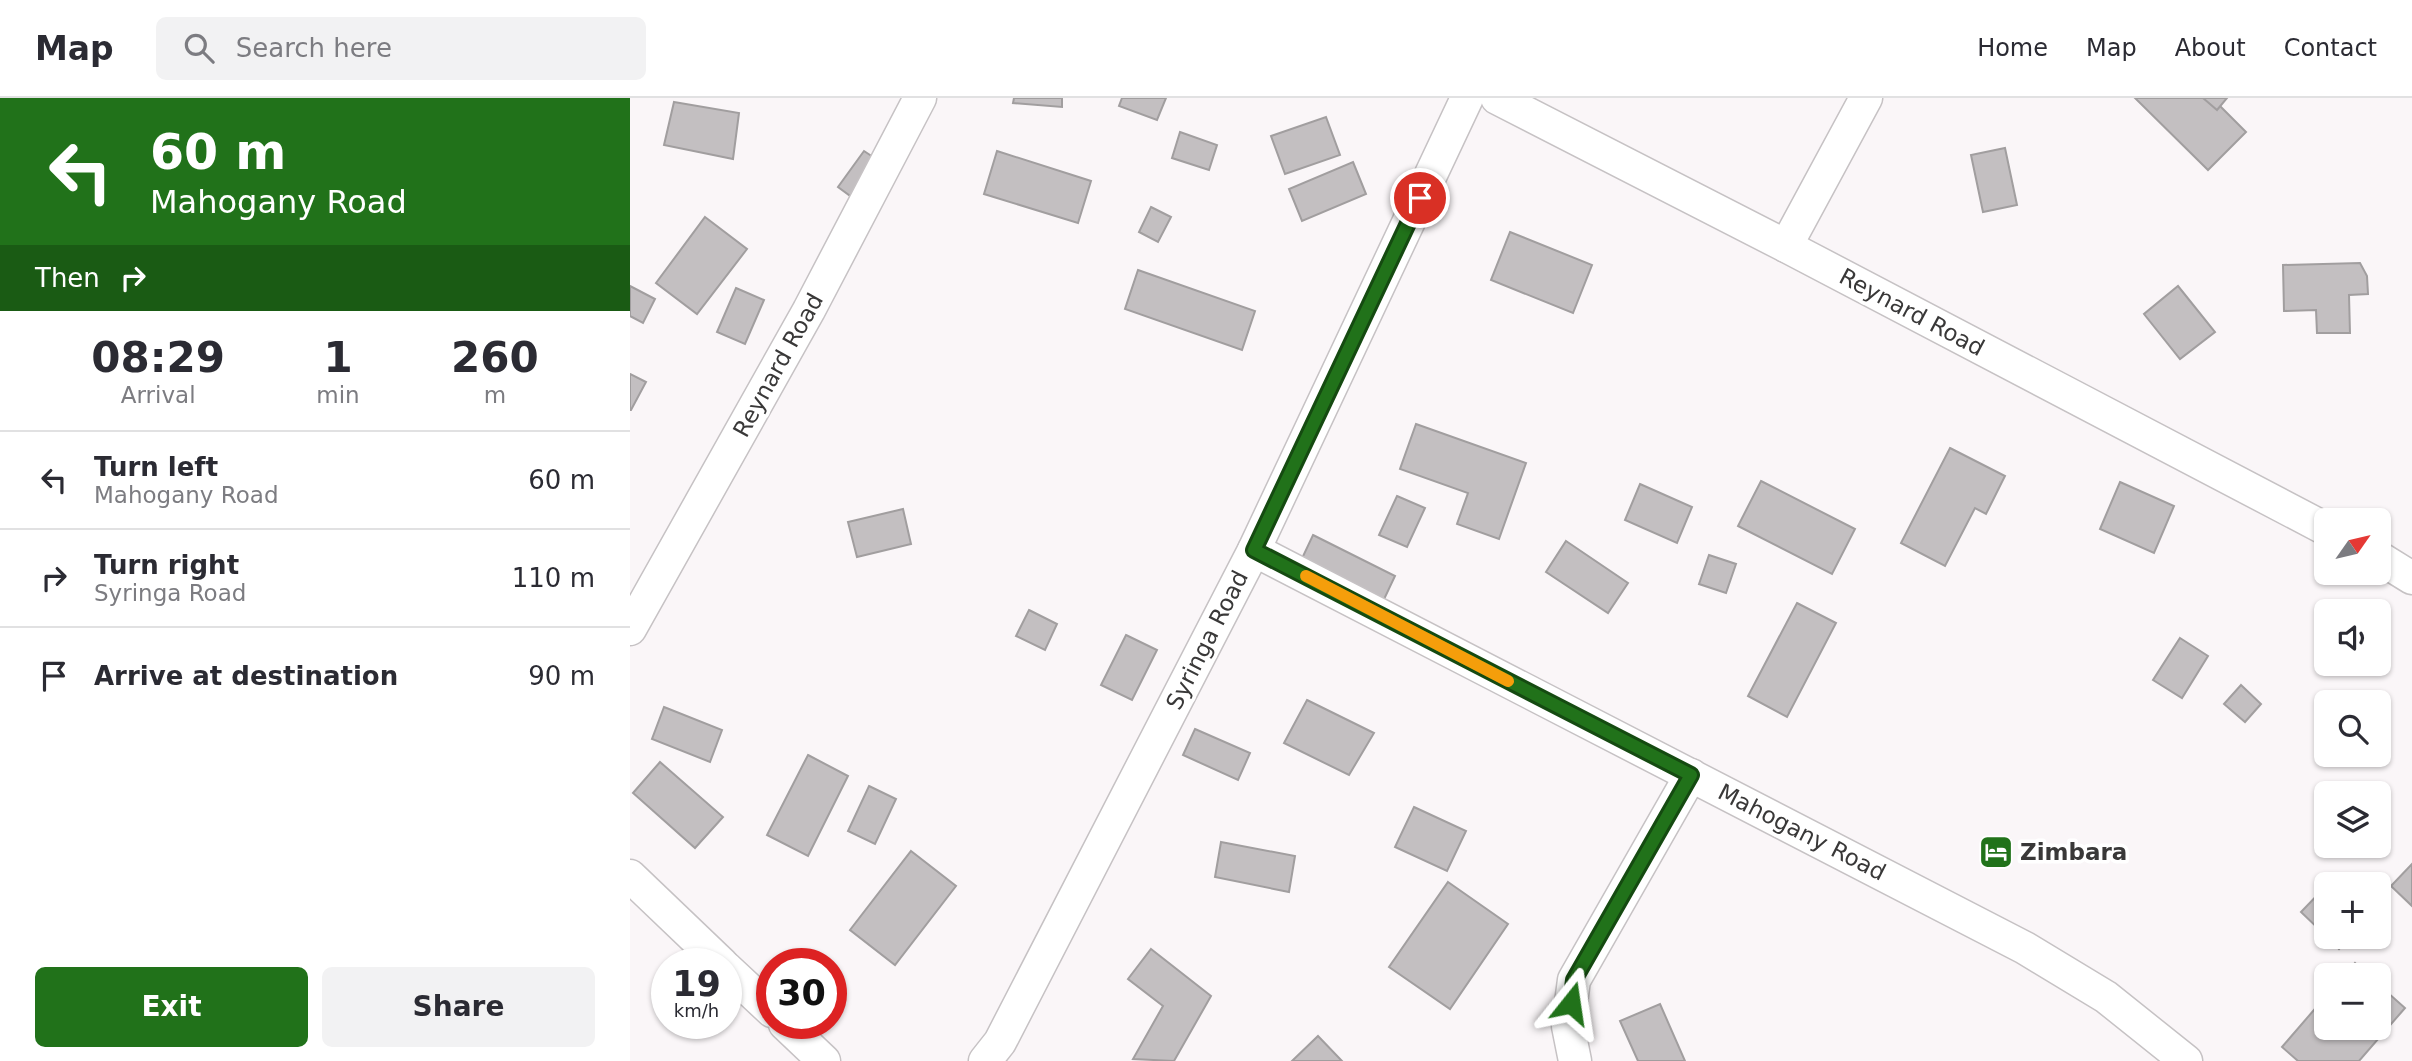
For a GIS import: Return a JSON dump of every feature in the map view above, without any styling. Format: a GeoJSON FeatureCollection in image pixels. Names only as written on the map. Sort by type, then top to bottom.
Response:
{"type":"FeatureCollection","features":[{"type":"Feature","properties":{"kind":"street","name":"Reynard Road"},"geometry":{"type":"LineString","coordinates":[[630,629],[809,310],[919,98]]}},
{"type":"Feature","properties":{"kind":"street","name":"Syringa Road"},"geometry":{"type":"LineString","coordinates":[[985,1061],[1000,1042],[1254,550],[1467,98]]}},
{"type":"Feature","properties":{"kind":"street","name":"Reynard Road"},"geometry":{"type":"LineString","coordinates":[[1497,98],[2314,523]]}},
{"type":"Feature","properties":{"kind":"street"},"geometry":{"type":"LineString","coordinates":[[1786,246],[1866,98]]}},
{"type":"Feature","properties":{"kind":"street","name":"Mahogany Road"},"geometry":{"type":"LineString","coordinates":[[1254,550],[2025,947],[2106,997],[2186,1061]]}},
{"type":"Feature","properties":{"kind":"street"},"geometry":{"type":"LineString","coordinates":[[2391,565],[2412,578]]}},
{"type":"Feature","properties":{"kind":"street"},"geometry":{"type":"LineString","coordinates":[[1574,1061],[1568,1026],[1574,980],[1691,775]]}},
{"type":"Feature","properties":{"kind":"street"},"geometry":{"type":"LineString","coordinates":[[630,876],[705,948]]}},
{"type":"Feature","properties":{"kind":"street"},"geometry":{"type":"LineString","coordinates":[[742,983],[756,997]]}},
{"type":"Feature","properties":{"kind":"street"},"geometry":{"type":"LineString","coordinates":[[801,1039],[824,1061]]}},
{"type":"Feature","properties":{"kind":"building"},"geometry":{"type":"Polygon","coordinates":[[[1014,98],[1062,98],[1062,107],[1013,103],[1014,98]]]}},
{"type":"Feature","properties":{"kind":"building"},"geometry":{"type":"Polygon","coordinates":[[[1122,98],[1166,98],[1157,120],[1119,106],[1122,98]]]}},
{"type":"Feature","properties":{"kind":"building"},"geometry":{"type":"Polygon","coordinates":[[[2135,98],[2212,98],[2246,132],[2208,170],[2135,98]]]}},
{"type":"Feature","properties":{"kind":"building"},"geometry":{"type":"Polygon","coordinates":[[[2203,98],[2227,98],[2217,110],[2203,98]]]}},
{"type":"Feature","properties":{"kind":"building"},"geometry":{"type":"Polygon","coordinates":[[[674,102],[739,113],[733,159],[664,145],[674,102]]]}},
{"type":"Feature","properties":{"kind":"building"},"geometry":{"type":"Polygon","coordinates":[[[1326,117],[1340,155],[1285,174],[1271,136],[1326,117]]]}},
{"type":"Feature","properties":{"kind":"building"},"geometry":{"type":"Polygon","coordinates":[[[1180,132],[1217,145],[1209,170],[1172,158],[1180,132]]]}},
{"type":"Feature","properties":{"kind":"building"},"geometry":{"type":"Polygon","coordinates":[[[2005,148],[2017,205],[1983,212],[1971,155],[2005,148]]]}},
{"type":"Feature","properties":{"kind":"building"},"geometry":{"type":"Polygon","coordinates":[[[864,151],[879,161],[853,198],[838,187],[864,151]]]}},
{"type":"Feature","properties":{"kind":"building"},"geometry":{"type":"Polygon","coordinates":[[[997,151],[1091,181],[1078,223],[984,194],[997,151]]]}},
{"type":"Feature","properties":{"kind":"building"},"geometry":{"type":"Polygon","coordinates":[[[1353,162],[1366,194],[1302,221],[1289,189],[1353,162]]]}},
{"type":"Feature","properties":{"kind":"building"},"geometry":{"type":"Polygon","coordinates":[[[1151,207],[1171,217],[1158,242],[1139,232],[1151,207]]]}},
{"type":"Feature","properties":{"kind":"building"},"geometry":{"type":"Polygon","coordinates":[[[705,217],[747,249],[697,314],[656,283],[705,217]]]}},
{"type":"Feature","properties":{"kind":"building"},"geometry":{"type":"Polygon","coordinates":[[[1510,232],[1592,265],[1573,313],[1491,280],[1510,232]]]}},
{"type":"Feature","properties":{"kind":"building"},"geometry":{"type":"Polygon","coordinates":[[[2360,263],[2367,276],[2368,294],[2349,295],[2350,333],[2317,333],[2316,310],[2284,311],[2283,265],[2360,263]]]}},
{"type":"Feature","properties":{"kind":"building"},"geometry":{"type":"Polygon","coordinates":[[[1138,270],[1255,311],[1242,350],[1125,309],[1138,270]]]}},
{"type":"Feature","properties":{"kind":"building"},"geometry":{"type":"Polygon","coordinates":[[[630,286],[655,299],[643,323],[630,316],[630,286]]]}},
{"type":"Feature","properties":{"kind":"building"},"geometry":{"type":"Polygon","coordinates":[[[2178,286],[2215,332],[2180,359],[2144,314],[2178,286]]]}},
{"type":"Feature","properties":{"kind":"building"},"geometry":{"type":"Polygon","coordinates":[[[736,288],[764,300],[745,344],[717,332],[736,288]]]}},
{"type":"Feature","properties":{"kind":"building"},"geometry":{"type":"Polygon","coordinates":[[[630,374],[646,382],[631,410],[630,410],[630,374]]]}},
{"type":"Feature","properties":{"kind":"building"},"geometry":{"type":"Polygon","coordinates":[[[1416,424],[1526,463],[1499,539],[1457,524],[1468,493],[1400,469],[1416,424]]]}},
{"type":"Feature","properties":{"kind":"building"},"geometry":{"type":"Polygon","coordinates":[[[1950,448],[2005,476],[1986,514],[1975,508],[1945,566],[1901,543],[1950,448]]]}},
{"type":"Feature","properties":{"kind":"building"},"geometry":{"type":"Polygon","coordinates":[[[1761,481],[1855,529],[1832,574],[1738,526],[1761,481]]]}},
{"type":"Feature","properties":{"kind":"building"},"geometry":{"type":"Polygon","coordinates":[[[2120,482],[2174,506],[2154,553],[2100,529],[2120,482]]]}},
{"type":"Feature","properties":{"kind":"building"},"geometry":{"type":"Polygon","coordinates":[[[1640,484],[1692,507],[1677,543],[1625,520],[1640,484]]]}},
{"type":"Feature","properties":{"kind":"building"},"geometry":{"type":"Polygon","coordinates":[[[1397,496],[1425,508],[1407,547],[1379,535],[1397,496]]]}},
{"type":"Feature","properties":{"kind":"building"},"geometry":{"type":"Polygon","coordinates":[[[903,509],[911,544],[857,557],[848,522],[903,509]]]}},
{"type":"Feature","properties":{"kind":"building"},"geometry":{"type":"Polygon","coordinates":[[[1313,535],[1395,576],[1379,610],[1297,569],[1313,535]]]}},
{"type":"Feature","properties":{"kind":"building"},"geometry":{"type":"Polygon","coordinates":[[[1566,541],[1628,583],[1608,613],[1546,572],[1566,541]]]}},
{"type":"Feature","properties":{"kind":"building"},"geometry":{"type":"Polygon","coordinates":[[[1709,555],[1736,564],[1726,593],[1699,584],[1709,555]]]}},
{"type":"Feature","properties":{"kind":"building"},"geometry":{"type":"Polygon","coordinates":[[[1797,603],[1836,623],[1787,717],[1748,696],[1797,603]]]}},
{"type":"Feature","properties":{"kind":"building"},"geometry":{"type":"Polygon","coordinates":[[[1029,610],[1057,624],[1045,650],[1016,636],[1029,610]]]}},
{"type":"Feature","properties":{"kind":"building"},"geometry":{"type":"Polygon","coordinates":[[[1126,635],[1157,650],[1132,700],[1101,685],[1126,635]]]}},
{"type":"Feature","properties":{"kind":"building"},"geometry":{"type":"Polygon","coordinates":[[[2180,638],[2208,656],[2182,698],[2153,680],[2180,638]]]}},
{"type":"Feature","properties":{"kind":"building"},"geometry":{"type":"Polygon","coordinates":[[[2241,685],[2261,704],[2245,722],[2224,704],[2241,685]]]}},
{"type":"Feature","properties":{"kind":"building"},"geometry":{"type":"Polygon","coordinates":[[[1307,700],[1374,733],[1349,775],[1284,743],[1307,700]]]}},
{"type":"Feature","properties":{"kind":"building"},"geometry":{"type":"Polygon","coordinates":[[[664,707],[722,730],[710,762],[652,739],[664,707]]]}},
{"type":"Feature","properties":{"kind":"building"},"geometry":{"type":"Polygon","coordinates":[[[1195,729],[1250,753],[1238,780],[1183,755],[1195,729]]]}},
{"type":"Feature","properties":{"kind":"building"},"geometry":{"type":"Polygon","coordinates":[[[808,755],[848,776],[808,856],[767,835],[808,755]]]}},
{"type":"Feature","properties":{"kind":"building"},"geometry":{"type":"Polygon","coordinates":[[[660,762],[723,817],[695,848],[633,793],[660,762]]]}},
{"type":"Feature","properties":{"kind":"building"},"geometry":{"type":"Polygon","coordinates":[[[869,786],[896,799],[875,844],[848,831],[869,786]]]}},
{"type":"Feature","properties":{"kind":"building"},"geometry":{"type":"Polygon","coordinates":[[[1414,807],[1466,831],[1447,871],[1395,847],[1414,807]]]}},
{"type":"Feature","properties":{"kind":"building"},"geometry":{"type":"Polygon","coordinates":[[[1221,842],[1295,856],[1289,892],[1215,877],[1221,842]]]}},
{"type":"Feature","properties":{"kind":"building"},"geometry":{"type":"Polygon","coordinates":[[[911,851],[956,886],[895,965],[850,930],[911,851]]]}},
{"type":"Feature","properties":{"kind":"building"},"geometry":{"type":"Polygon","coordinates":[[[2412,864],[2412,906],[2391,886],[2412,864]]]}},
{"type":"Feature","properties":{"kind":"building"},"geometry":{"type":"Polygon","coordinates":[[[1448,882],[1508,924],[1450,1009],[1389,967],[1448,882]]]}},
{"type":"Feature","properties":{"kind":"building"},"geometry":{"type":"Polygon","coordinates":[[[2314,898],[2314,924],[2301,912],[2314,898]]]}},
{"type":"Feature","properties":{"kind":"building"},"geometry":{"type":"Polygon","coordinates":[[[1151,949],[1211,996],[1174,1061],[1133,1059],[1163,1006],[1128,979],[1151,949]]]}},
{"type":"Feature","properties":{"kind":"building"},"geometry":{"type":"Polygon","coordinates":[[[2391,996],[2405,1008],[2391,1024],[2391,996]]]}},
{"type":"Feature","properties":{"kind":"building"},"geometry":{"type":"Polygon","coordinates":[[[1660,1004],[1685,1061],[1638,1061],[1620,1021],[1660,1004]]]}},
{"type":"Feature","properties":{"kind":"building"},"geometry":{"type":"Polygon","coordinates":[[[2314,1010],[2314,1040],[2377,1040],[2359,1061],[2298,1061],[2282,1047],[2314,1010]]]}},
{"type":"Feature","properties":{"kind":"building"},"geometry":{"type":"Polygon","coordinates":[[[1318,1036],[1342,1061],[1292,1061],[1318,1036]]]}},
{"type":"Feature","properties":{"kind":"slow traffic"},"geometry":{"type":"LineString","coordinates":[[1306,576],[1508,681]]}},
{"type":"Feature","properties":{"kind":"place","name":"Zimbara"},"geometry":{"type":"Point","coordinates":[1996,852]}},
{"type":"Feature","properties":{"kind":"route"},"geometry":{"type":"LineString","coordinates":[[1420,198],[1254,550],[1691,775],[1574,980],[1571,1003]]}}]}
